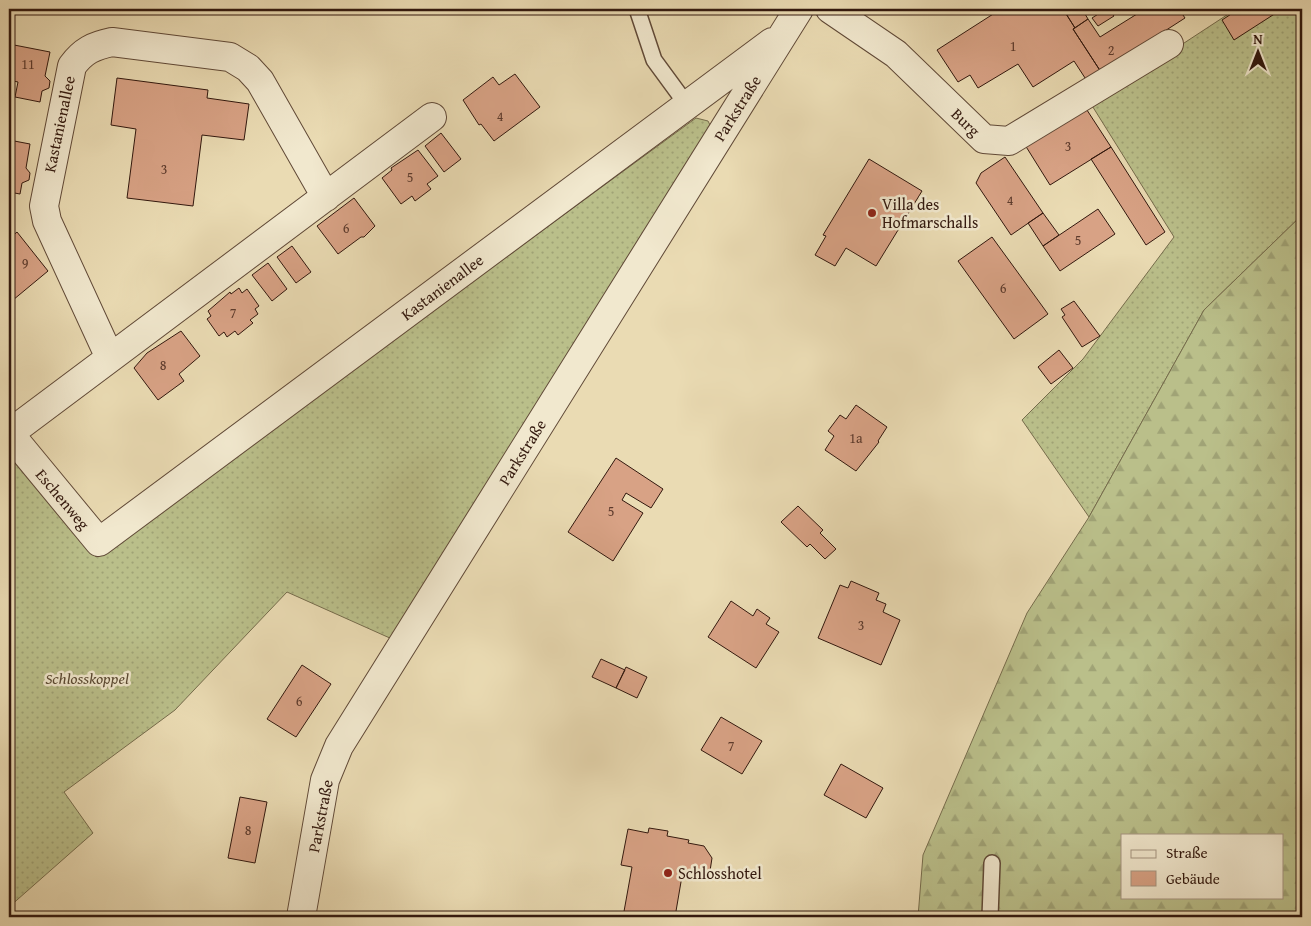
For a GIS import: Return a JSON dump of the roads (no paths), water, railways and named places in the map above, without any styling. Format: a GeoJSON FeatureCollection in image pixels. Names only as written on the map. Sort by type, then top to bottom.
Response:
{"type":"FeatureCollection","features":[{"type":"Feature","properties":{"kind":"street","name":"Parkstraße"},"geometry":{"type":"LineString","coordinates":[[301,917],[325,780],[339,746],[799,9]]}},
{"type":"Feature","properties":{"kind":"street","name":"Burg"},"geometry":{"type":"LineString","coordinates":[[830,9],[896,54],[984,139],[1009,141],[1169,44]]}},
{"type":"Feature","properties":{"kind":"street","name":"Kastanienallee"},"geometry":{"type":"LineString","coordinates":[[99,542],[785,32]]}},
{"type":"Feature","properties":{"kind":"street","name":"Kastanienallee"},"geometry":{"type":"LineString","coordinates":[[110,358],[47,221],[44,206],[72,66],[80,54],[95,45],[112,42],[230,57],[248,68],[260,81],[326,197]]}},
{"type":"Feature","properties":{"kind":"street"},"geometry":{"type":"LineString","coordinates":[[9,433],[432,117]]}},
{"type":"Feature","properties":{"kind":"street","name":"Eschenweg"},"geometry":{"type":"LineString","coordinates":[[9,433],[99,542]]}},
{"type":"Feature","properties":{"kind":"lane"},"geometry":{"type":"LineString","coordinates":[[637,9],[654,60],[687,105]]}},
{"type":"Feature","properties":{"kind":"lane"},"geometry":{"type":"LineString","coordinates":[[990,917],[992,863]]}},
{"type":"Feature","properties":{"kind":"place","name":"Villa des Hofmarschalls"},"geometry":{"type":"Point","coordinates":[872,213]}},
{"type":"Feature","properties":{"kind":"place","name":"Schlosshotel"},"geometry":{"type":"Point","coordinates":[668,873]}},
{"type":"Feature","properties":{"kind":"park label","name":"Schlosskoppel"},"geometry":{"type":"Point","coordinates":[87,678]}}]}
